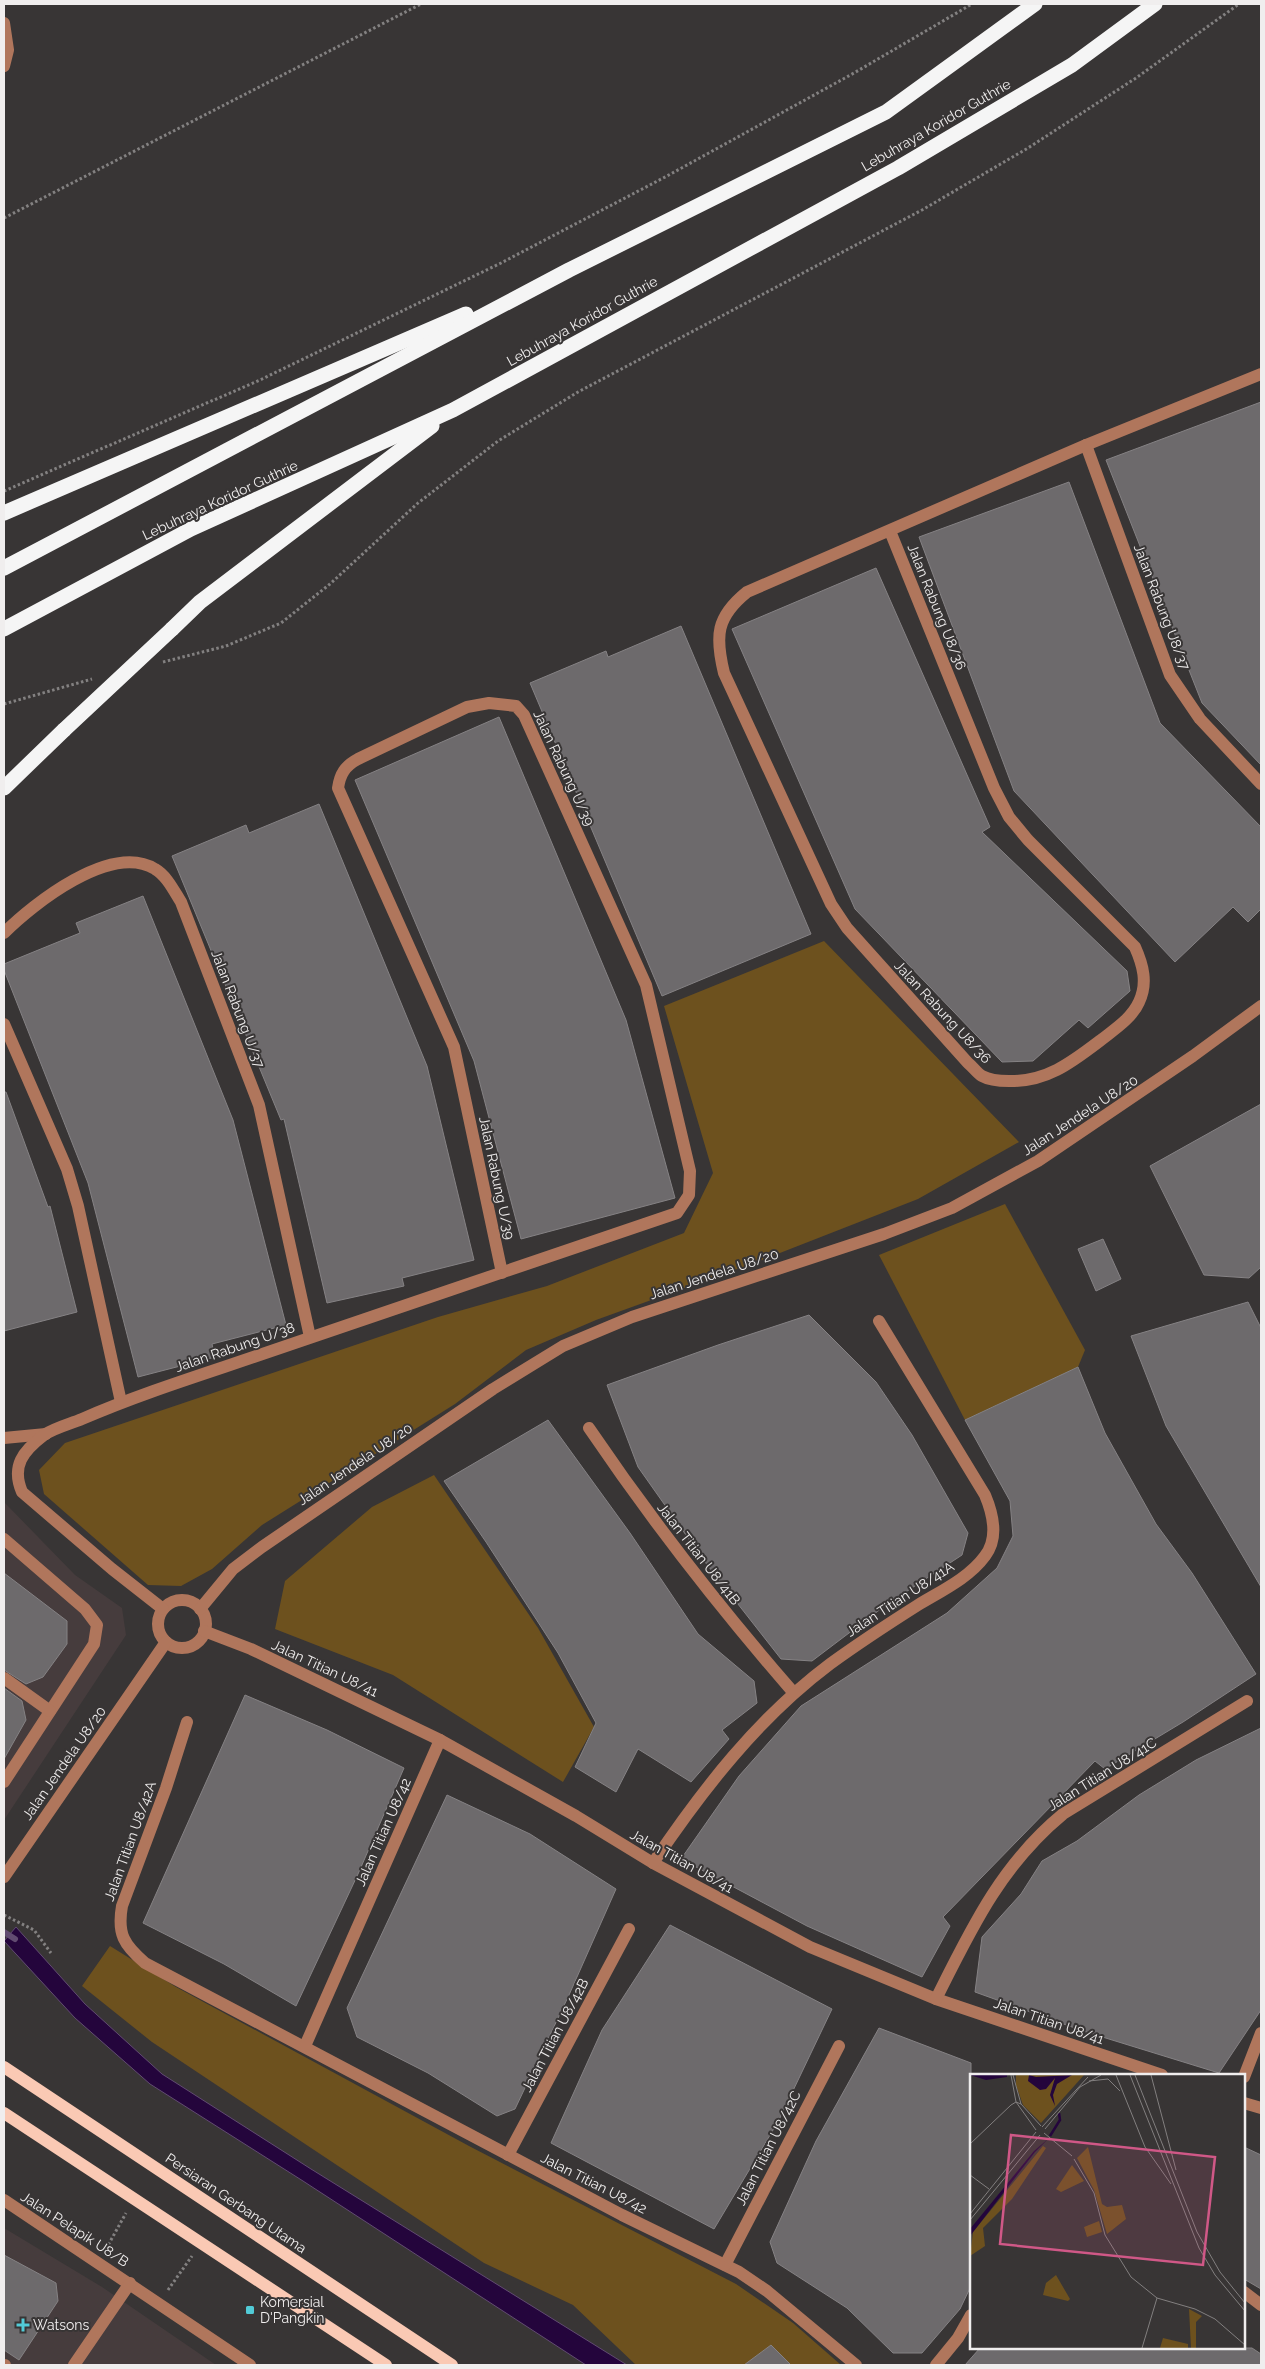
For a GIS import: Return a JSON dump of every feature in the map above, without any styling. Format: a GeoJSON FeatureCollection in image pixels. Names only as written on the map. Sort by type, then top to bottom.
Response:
{"type":"FeatureCollection","features":[{"type":"Feature","properties":{"kind":"highway"},"geometry":{"type":"LineString","coordinates":[[4,568],[569,270],[886,112],[1035,4]]}},
{"type":"Feature","properties":{"kind":"highway","name":"Lebuhraya Koridor Guthrie"},"geometry":{"type":"LineString","coordinates":[[4,629],[191,529],[453,410],[898,168],[1072,65],[1156,4]]}},
{"type":"Feature","properties":{"kind":"highway"},"geometry":{"type":"LineString","coordinates":[[4,512],[569,270]]}},
{"type":"Feature","properties":{"kind":"highway"},"geometry":{"type":"LineString","coordinates":[[4,788],[200,602],[453,410]]}},
{"type":"Feature","properties":{"kind":"main road","name":"Persiaran Gerbang Utama"},"geometry":{"type":"LineString","coordinates":[[4,2067],[452,2365]]}},
{"type":"Feature","properties":{"kind":"main road"},"geometry":{"type":"LineString","coordinates":[[4,2113],[134,2201],[386,2365]]}},
{"type":"Feature","properties":{"kind":"street"},"geometry":{"type":"LineString","coordinates":[[4,23],[8,50],[4,66]]}},
{"type":"Feature","properties":{"kind":"street","name":"Jalan Rabung U8/36"},"geometry":{"type":"LineString","coordinates":[[890,531],[994,788],[1009,817],[1028,840],[1135,947],[1143,965],[1144,986],[1139,1003],[1126,1020],[1065,1067],[1045,1076],[1025,1081],[1003,1081],[983,1077],[968,1064],[847,928],[831,904],[724,673],[718,636],[722,620],[732,604],[746,592],[1086,445],[1261,374]]}},
{"type":"Feature","properties":{"kind":"street","name":"Jalan Rabung U8/37"},"geometry":{"type":"LineString","coordinates":[[1086,445],[1170,675],[1200,719],[1261,784]]}},
{"type":"Feature","properties":{"kind":"street","name":"Jalan Rabung U/39"},"geometry":{"type":"LineString","coordinates":[[502,1273],[454,1047],[338,788],[340,777],[348,765],[467,707],[489,703],[502,704],[516,706],[524,714],[646,985],[690,1171],[689,1195],[677,1214]]}},
{"type":"Feature","properties":{"kind":"street","name":"Jalan Rabung U/37"},"geometry":{"type":"LineString","coordinates":[[4,933],[55,890],[100,869],[121,864],[140,864],[155,869],[169,883],[181,902],[259,1104],[310,1337]]}},
{"type":"Feature","properties":{"kind":"street","name":"Jalan Jendela U8/20"},"geometry":{"type":"LineString","coordinates":[[200,1609],[233,1569],[262,1547],[493,1388],[564,1346],[632,1317],[893,1231],[952,1208],[1038,1161],[1193,1056],[1261,1006]]}},
{"type":"Feature","properties":{"kind":"street"},"geometry":{"type":"LineString","coordinates":[[4,1024],[67,1169],[78,1206],[121,1402]]}},
{"type":"Feature","properties":{"kind":"street","name":"Jalan Rabung U/38"},"geometry":{"type":"LineString","coordinates":[[163,1610],[96,1556],[22,1492],[17,1481],[17,1470],[23,1456],[46,1434],[121,1402],[677,1214]]}},
{"type":"Feature","properties":{"kind":"street","name":"Jalan Titian U8/41A"},"geometry":{"type":"LineString","coordinates":[[653,1863],[692,1805],[793,1692],[860,1642],[958,1581],[985,1556],[992,1542],[993,1513],[985,1495],[879,1320]]}},
{"type":"Feature","properties":{"kind":"street","name":"Jalan Titian U8/41B"},"geometry":{"type":"LineString","coordinates":[[589,1428],[687,1565],[793,1692]]}},
{"type":"Feature","properties":{"kind":"street"},"geometry":{"type":"LineString","coordinates":[[4,1438],[46,1434]]}},
{"type":"Feature","properties":{"kind":"street"},"geometry":{"type":"LineString","coordinates":[[4,1539],[86,1609],[97,1625],[94,1644],[5,1778]]}},
{"type":"Feature","properties":{"kind":"street"},"geometry":{"type":"LineString","coordinates":[[181,1600],[188,1601],[200,1609],[204,1617],[204,1631],[197,1642],[191,1646],[178,1648],[166,1642],[158,1626],[163,1610],[168,1605],[181,1600]]}},
{"type":"Feature","properties":{"kind":"street","name":"Jalan Titian U8/41"},"geometry":{"type":"LineString","coordinates":[[204,1631],[250,1649],[440,1740],[576,1816],[653,1863],[810,1947],[936,1999],[1159,2074]]}},
{"type":"Feature","properties":{"kind":"street","name":"Jalan Jendela U8/20"},"geometry":{"type":"LineString","coordinates":[[4,1877],[166,1642]]}},
{"type":"Feature","properties":{"kind":"street"},"geometry":{"type":"LineString","coordinates":[[4,1678],[50,1711]]}},
{"type":"Feature","properties":{"kind":"street","name":"Jalan Titian U8/41C"},"geometry":{"type":"LineString","coordinates":[[936,1999],[987,1900],[1026,1848],[1044,1830],[1064,1814],[1247,1701]]}},
{"type":"Feature","properties":{"kind":"street","name":"Jalan Titian U8/42A"},"geometry":{"type":"LineString","coordinates":[[145,1963],[131,1950],[122,1938],[119,1919],[122,1906],[166,1788],[187,1722]]}},
{"type":"Feature","properties":{"kind":"street","name":"Jalan Titian U8/42"},"geometry":{"type":"LineString","coordinates":[[305,2046],[440,1740]]}},
{"type":"Feature","properties":{"kind":"street","name":"Jalan Titian U8/42B"},"geometry":{"type":"LineString","coordinates":[[508,2155],[629,1929]]}},
{"type":"Feature","properties":{"kind":"street","name":"Jalan Titian U8/42"},"geometry":{"type":"LineString","coordinates":[[145,1963],[622,2215],[725,2265],[767,2291],[856,2365]]}},
{"type":"Feature","properties":{"kind":"street"},"geometry":{"type":"LineString","coordinates":[[1245,2074],[1261,2033]]}},
{"type":"Feature","properties":{"kind":"street","name":"Jalan Titian U8/42C"},"geometry":{"type":"LineString","coordinates":[[725,2265],[838,2046]]}},
{"type":"Feature","properties":{"kind":"street"},"geometry":{"type":"LineString","coordinates":[[1245,2103],[1261,2108]]}},
{"type":"Feature","properties":{"kind":"street","name":"Jalan Pelapik U8/B"},"geometry":{"type":"LineString","coordinates":[[4,2200],[150,2296],[250,2365]]}},
{"type":"Feature","properties":{"kind":"street"},"geometry":{"type":"LineString","coordinates":[[74,2365],[130,2283]]}},
{"type":"Feature","properties":{"kind":"street"},"geometry":{"type":"LineString","coordinates":[[1245,2293],[1261,2305]]}},
{"type":"Feature","properties":{"kind":"street"},"geometry":{"type":"LineString","coordinates":[[936,2365],[958,2338],[970,2317]]}},
{"type":"Feature","properties":{"kind":"path"},"geometry":{"type":"LineString","coordinates":[[4,218],[421,4]]}},
{"type":"Feature","properties":{"kind":"path"},"geometry":{"type":"LineString","coordinates":[[4,491],[260,380],[501,263],[667,176],[846,77],[972,4]]}},
{"type":"Feature","properties":{"kind":"path"},"geometry":{"type":"LineString","coordinates":[[157,664],[226,646],[281,624],[330,584],[418,503],[498,441],[578,392],[922,210],[1028,148],[1136,78],[1239,4]]}},
{"type":"Feature","properties":{"kind":"path"},"geometry":{"type":"LineString","coordinates":[[4,704],[102,677]]}},
{"type":"Feature","properties":{"kind":"path"},"geometry":{"type":"LineString","coordinates":[[4,1915],[34,1930],[50,1953]]}},
{"type":"Feature","properties":{"kind":"path"},"geometry":{"type":"LineString","coordinates":[[105,2267],[106,2247],[134,2201]]}},
{"type":"Feature","properties":{"kind":"path"},"geometry":{"type":"LineString","coordinates":[[150,2296],[163,2295],[200,2244]]}},
{"type":"Feature","properties":{"kind":"shaded area"},"geometry":{"type":"Polygon","coordinates":[[[824,941],[1019,1142],[918,1199],[762,1260],[596,1320],[526,1350],[455,1404],[262,1525],[212,1569],[181,1586],[148,1585],[44,1494],[39,1470],[65,1443],[438,1317],[547,1286],[684,1233],[713,1173],[664,1006],[824,941]]]}},
{"type":"Feature","properties":{"kind":"shaded area"},"geometry":{"type":"Polygon","coordinates":[[[1005,1204],[1085,1350],[1078,1367],[965,1420],[879,1255],[1005,1204]]]}},
{"type":"Feature","properties":{"kind":"shaded area"},"geometry":{"type":"Polygon","coordinates":[[[434,1475],[538,1628],[594,1727],[563,1782],[393,1675],[275,1629],[285,1581],[372,1507],[434,1475]]]}},
{"type":"Feature","properties":{"kind":"shaded area"},"geometry":{"type":"Polygon","coordinates":[[[4,1502],[75,1575],[122,1608],[126,1635],[4,1820],[4,1502]]]}},
{"type":"Feature","properties":{"kind":"shaded area"},"geometry":{"type":"Polygon","coordinates":[[[16,1927],[85,2004],[162,2074],[627,2365],[586,2365],[150,2084],[75,2018],[4,1941],[16,1927]]]}},
{"type":"Feature","properties":{"kind":"shaded area"},"geometry":{"type":"Polygon","coordinates":[[[110,1946],[176,1987],[469,2146],[736,2284],[793,2323],[841,2365],[636,2365],[573,2305],[484,2263],[152,2042],[82,1986],[110,1946]]]}},
{"type":"Feature","properties":{"kind":"shaded area"},"geometry":{"type":"Polygon","coordinates":[[[4,2228],[102,2287],[216,2365],[4,2365],[4,2228]]]}},
{"type":"Feature","properties":{"kind":"building"},"geometry":{"type":"Polygon","coordinates":[[[1261,402],[1261,765],[1202,703],[1106,460],[1261,402]]]}},
{"type":"Feature","properties":{"kind":"building"},"geometry":{"type":"Polygon","coordinates":[[[1069,482],[1160,723],[1261,827],[1261,909],[1248,922],[1233,907],[1175,962],[1014,791],[919,537],[1069,482]]]}},
{"type":"Feature","properties":{"kind":"building"},"geometry":{"type":"Polygon","coordinates":[[[876,568],[990,827],[982,832],[1127,971],[1130,991],[1088,1028],[1079,1020],[1033,1061],[1002,1062],[855,909],[732,629],[876,568]]]}},
{"type":"Feature","properties":{"kind":"building"},"geometry":{"type":"Polygon","coordinates":[[[681,626],[811,934],[662,996],[530,683],[606,651],[608,657],[681,626]]]}},
{"type":"Feature","properties":{"kind":"building"},"geometry":{"type":"Polygon","coordinates":[[[499,717],[626,1020],[675,1198],[521,1239],[474,1061],[355,780],[499,717]]]}},
{"type":"Feature","properties":{"kind":"building"},"geometry":{"type":"Polygon","coordinates":[[[319,804],[427,1066],[474,1260],[402,1278],[404,1286],[327,1303],[284,1119],[281,1120],[172,856],[246,825],[249,833],[319,804]]]}},
{"type":"Feature","properties":{"kind":"building"},"geometry":{"type":"Polygon","coordinates":[[[143,896],[233,1120],[286,1325],[212,1344],[215,1357],[138,1377],[88,1183],[4,970],[4,964],[80,933],[76,923],[143,896]]]}},
{"type":"Feature","properties":{"kind":"building"},"geometry":{"type":"Polygon","coordinates":[[[4,1092],[6,1092],[48,1207],[50,1206],[77,1312],[4,1331],[4,1092]]]}},
{"type":"Feature","properties":{"kind":"building"},"geometry":{"type":"Polygon","coordinates":[[[1261,1104],[1261,1267],[1249,1278],[1204,1275],[1150,1166],[1261,1104]]]}},
{"type":"Feature","properties":{"kind":"building"},"geometry":{"type":"Polygon","coordinates":[[[1103,1239],[1121,1279],[1096,1291],[1078,1249],[1103,1239]]]}},
{"type":"Feature","properties":{"kind":"building"},"geometry":{"type":"Polygon","coordinates":[[[1248,1302],[1261,1328],[1261,1587],[1166,1426],[1131,1336],[1248,1302]]]}},
{"type":"Feature","properties":{"kind":"building"},"geometry":{"type":"Polygon","coordinates":[[[809,1315],[876,1382],[912,1435],[968,1533],[962,1555],[886,1605],[812,1661],[781,1659],[705,1562],[638,1467],[607,1385],[809,1315]]]}},
{"type":"Feature","properties":{"kind":"building"},"geometry":{"type":"Polygon","coordinates":[[[1078,1367],[1105,1433],[1156,1524],[1192,1573],[1256,1674],[1183,1722],[1105,1769],[1095,1761],[943,1917],[950,1926],[922,1977],[807,1926],[681,1859],[739,1776],[801,1706],[947,1613],[997,1568],[1013,1536],[1010,1501],[965,1420],[1078,1367]]]}},
{"type":"Feature","properties":{"kind":"building"},"geometry":{"type":"Polygon","coordinates":[[[548,1420],[630,1533],[698,1634],[754,1681],[757,1703],[722,1730],[729,1739],[691,1782],[638,1749],[616,1792],[575,1767],[596,1723],[558,1653],[444,1481],[548,1420]]]}},
{"type":"Feature","properties":{"kind":"building"},"geometry":{"type":"Polygon","coordinates":[[[4,1573],[67,1621],[67,1644],[43,1677],[26,1684],[4,1670],[4,1573]]]}},
{"type":"Feature","properties":{"kind":"building"},"geometry":{"type":"Polygon","coordinates":[[[4,1688],[22,1701],[26,1720],[4,1759],[4,1688]]]}},
{"type":"Feature","properties":{"kind":"building"},"geometry":{"type":"Polygon","coordinates":[[[245,1695],[327,1730],[404,1768],[358,1874],[296,2006],[224,1964],[143,1923],[245,1695]]]}},
{"type":"Feature","properties":{"kind":"building"},"geometry":{"type":"Polygon","coordinates":[[[1261,1728],[1261,2010],[1219,2073],[1083,2031],[975,1992],[982,1937],[1021,1894],[1042,1861],[1077,1841],[1139,1795],[1196,1760],[1261,1728]]]}},
{"type":"Feature","properties":{"kind":"building"},"geometry":{"type":"Polygon","coordinates":[[[447,1795],[530,1834],[616,1889],[569,1995],[515,2109],[497,2116],[428,2073],[357,2037],[347,2008],[447,1795]]]}},
{"type":"Feature","properties":{"kind":"building"},"geometry":{"type":"Polygon","coordinates":[[[670,1925],[832,2009],[779,2120],[714,2229],[551,2143],[602,2030],[670,1925]]]}},
{"type":"Feature","properties":{"kind":"building"},"geometry":{"type":"Polygon","coordinates":[[[879,2028],[971,2063],[970,2288],[960,2309],[922,2353],[893,2353],[847,2308],[777,2263],[770,2242],[816,2141],[879,2028]]]}},
{"type":"Feature","properties":{"kind":"building"},"geometry":{"type":"Polygon","coordinates":[[[1245,2147],[1261,2155],[1261,2289],[1245,2280],[1245,2147]]]}},
{"type":"Feature","properties":{"kind":"building","name":"Watsons"},"geometry":{"type":"Polygon","coordinates":[[[4,2255],[56,2283],[58,2301],[19,2360],[4,2350],[4,2255]]]}},
{"type":"Feature","properties":{"kind":"building"},"geometry":{"type":"Polygon","coordinates":[[[771,2345],[791,2365],[744,2365],[771,2345]]]}},
{"type":"Feature","properties":{"kind":"building"},"geometry":{"type":"Polygon","coordinates":[[[1252,2348],[1261,2354],[1261,2365],[965,2365],[979,2349],[1252,2348]]]}},
{"type":"Feature","properties":{"kind":"waterway"},"geometry":{"type":"LineString","coordinates":[[4,1932],[15,1939]]}},
{"type":"Feature","properties":{"kind":"place","name":"Komersial D'Pangkin"},"geometry":{"type":"Point","coordinates":[250,2310]}},
{"type":"Feature","properties":{"kind":"place","name":"Watsons"},"geometry":{"type":"Point","coordinates":[23,2325]}}]}
